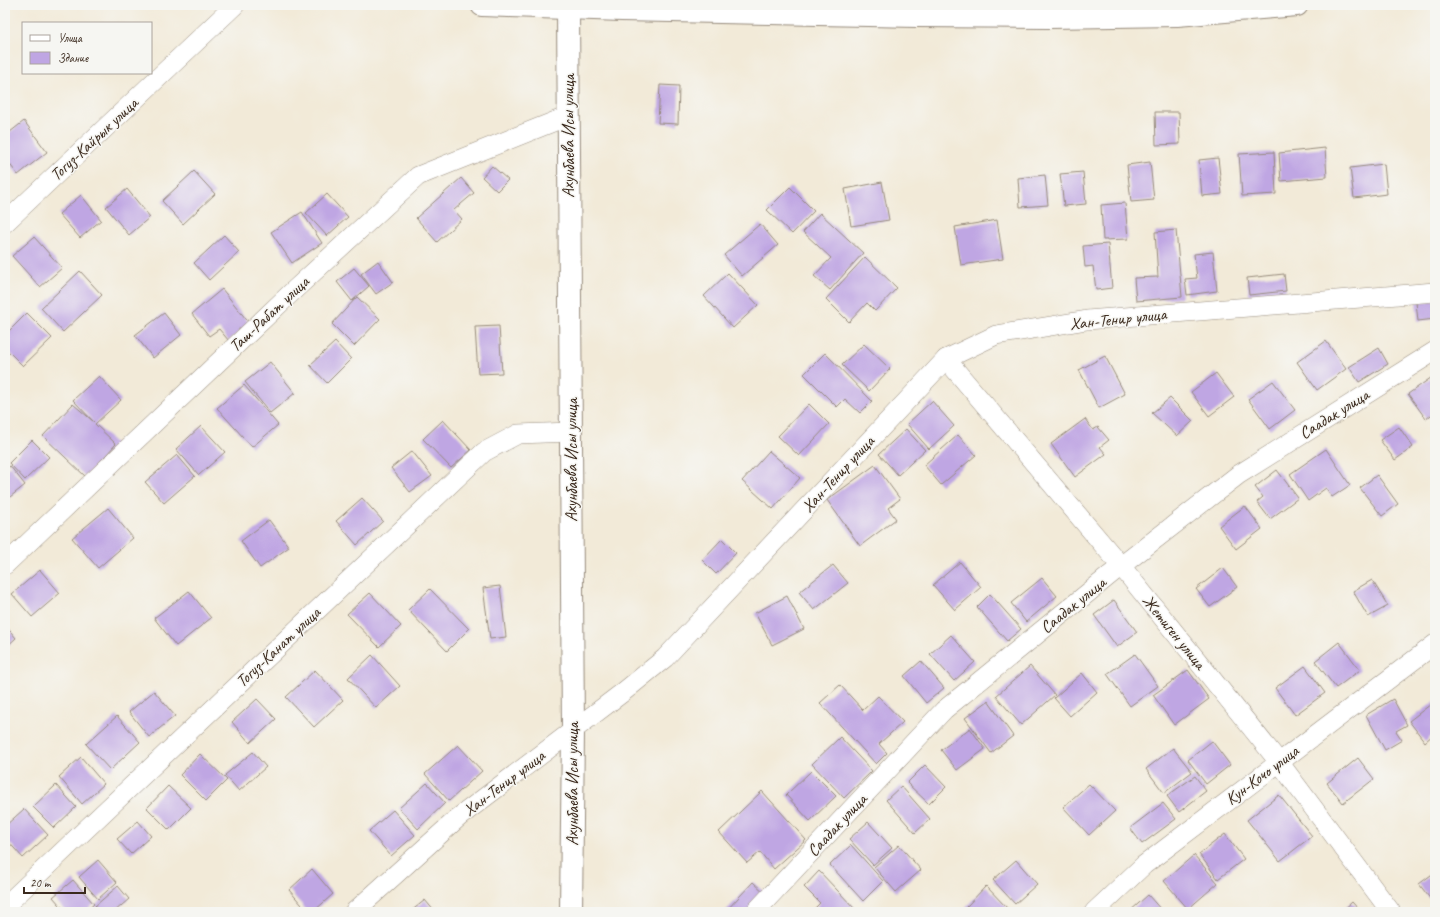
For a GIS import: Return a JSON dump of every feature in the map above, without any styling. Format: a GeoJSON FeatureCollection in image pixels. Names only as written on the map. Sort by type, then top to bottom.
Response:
{"type":"FeatureCollection","features":[{"type":"Feature","properties":{"kind":"main road"},"geometry":{"type":"LineString","coordinates":[[482,5],[568,9],[1049,17],[1177,14],[1297,5]]}},
{"type":"Feature","properties":{"kind":"main road","name":"Ахунбаева Исы улица"},"geometry":{"type":"LineString","coordinates":[[568,9],[573,731],[571,912]]}},
{"type":"Feature","properties":{"kind":"street","name":"Тогуз-Кайрык улица"},"geometry":{"type":"LineString","coordinates":[[5,223],[235,5]]}},
{"type":"Feature","properties":{"kind":"street","name":"Таш-Рабат улица"},"geometry":{"type":"LineString","coordinates":[[5,564],[286,297],[418,176],[568,116]]}},
{"type":"Feature","properties":{"kind":"street","name":"Хан-Тенир улица"},"geometry":{"type":"LineString","coordinates":[[354,912],[460,817],[622,693],[665,658],[946,359],[996,335],[1087,320],[1435,292]]}},
{"type":"Feature","properties":{"kind":"street","name":"Саадак улица"},"geometry":{"type":"LineString","coordinates":[[755,912],[944,710],[1121,566],[1238,475],[1435,351]]}},
{"type":"Feature","properties":{"kind":"street","name":"Жетиген улица"},"geometry":{"type":"LineString","coordinates":[[946,359],[1121,566],[1279,762],[1391,912]]}},
{"type":"Feature","properties":{"kind":"street","name":"Тогуз-Канат улица"},"geometry":{"type":"LineString","coordinates":[[5,906],[484,452],[518,434],[571,432]]}},
{"type":"Feature","properties":{"kind":"street","name":"Кун-Кочо улица"},"geometry":{"type":"LineString","coordinates":[[1094,912],[1144,865],[1435,644]]}},
{"type":"Feature","properties":{"kind":"building"},"geometry":{"type":"Polygon","coordinates":[[[660,85],[679,86],[678,124],[658,123],[660,85]]]}},
{"type":"Feature","properties":{"kind":"building"},"geometry":{"type":"Polygon","coordinates":[[[1155,112],[1179,112],[1180,144],[1156,145],[1155,112]]]}},
{"type":"Feature","properties":{"kind":"building"},"geometry":{"type":"Polygon","coordinates":[[[24,121],[47,152],[18,175],[5,158],[5,136],[24,121]]]}},
{"type":"Feature","properties":{"kind":"building"},"geometry":{"type":"Polygon","coordinates":[[[1325,148],[1327,177],[1281,181],[1279,153],[1325,148]]]}},
{"type":"Feature","properties":{"kind":"building"},"geometry":{"type":"Polygon","coordinates":[[[1274,152],[1276,194],[1242,196],[1239,154],[1274,152]]]}},
{"type":"Feature","properties":{"kind":"building"},"geometry":{"type":"Polygon","coordinates":[[[1218,158],[1222,194],[1202,196],[1199,160],[1218,158]]]}},
{"type":"Feature","properties":{"kind":"building"},"geometry":{"type":"Polygon","coordinates":[[[1150,162],[1154,200],[1131,202],[1127,165],[1150,162]]]}},
{"type":"Feature","properties":{"kind":"building"},"geometry":{"type":"Polygon","coordinates":[[[1384,164],[1387,194],[1354,198],[1350,168],[1384,164]]]}},
{"type":"Feature","properties":{"kind":"building"},"geometry":{"type":"Polygon","coordinates":[[[492,166],[508,180],[497,191],[482,177],[492,166]]]}},
{"type":"Feature","properties":{"kind":"building"},"geometry":{"type":"Polygon","coordinates":[[[194,171],[215,194],[183,224],[162,201],[194,171]]]}},
{"type":"Feature","properties":{"kind":"building"},"geometry":{"type":"Polygon","coordinates":[[[1083,172],[1086,204],[1064,206],[1060,174],[1083,172]]]}},
{"type":"Feature","properties":{"kind":"building"},"geometry":{"type":"Polygon","coordinates":[[[1045,175],[1048,205],[1020,207],[1018,178],[1045,175]]]}},
{"type":"Feature","properties":{"kind":"building"},"geometry":{"type":"Polygon","coordinates":[[[461,178],[474,193],[454,210],[462,219],[437,242],[416,218],[461,178]]]}},
{"type":"Feature","properties":{"kind":"building"},"geometry":{"type":"Polygon","coordinates":[[[882,182],[889,220],[851,226],[845,189],[882,182]]]}},
{"type":"Feature","properties":{"kind":"building"},"geometry":{"type":"Polygon","coordinates":[[[790,187],[814,211],[792,234],[767,210],[790,187]]]}},
{"type":"Feature","properties":{"kind":"building"},"geometry":{"type":"Polygon","coordinates":[[[127,189],[150,217],[129,235],[106,207],[127,189]]]}},
{"type":"Feature","properties":{"kind":"building"},"geometry":{"type":"Polygon","coordinates":[[[327,194],[348,217],[327,236],[306,213],[327,194]]]}},
{"type":"Feature","properties":{"kind":"building"},"geometry":{"type":"Polygon","coordinates":[[[81,195],[101,220],[80,238],[59,214],[81,195]]]}},
{"type":"Feature","properties":{"kind":"building"},"geometry":{"type":"Polygon","coordinates":[[[1125,203],[1128,239],[1103,240],[1101,205],[1125,203]]]}},
{"type":"Feature","properties":{"kind":"building"},"geometry":{"type":"Polygon","coordinates":[[[302,212],[322,243],[292,263],[271,232],[302,212]]]}},
{"type":"Feature","properties":{"kind":"building"},"geometry":{"type":"Polygon","coordinates":[[[820,213],[863,253],[830,290],[814,276],[831,258],[803,232],[820,213]]]}},
{"type":"Feature","properties":{"kind":"building"},"geometry":{"type":"Polygon","coordinates":[[[997,220],[1003,259],[961,265],[955,227],[997,220]]]}},
{"type":"Feature","properties":{"kind":"building"},"geometry":{"type":"Polygon","coordinates":[[[760,224],[778,245],[742,276],[724,255],[760,224]]]}},
{"type":"Feature","properties":{"kind":"building"},"geometry":{"type":"Polygon","coordinates":[[[1176,230],[1182,297],[1136,301],[1134,278],[1158,277],[1155,232],[1176,230]]]}},
{"type":"Feature","properties":{"kind":"building"},"geometry":{"type":"Polygon","coordinates":[[[224,235],[239,252],[209,280],[194,263],[224,235]]]}},
{"type":"Feature","properties":{"kind":"building"},"geometry":{"type":"Polygon","coordinates":[[[34,237],[62,268],[40,287],[12,256],[34,237]]]}},
{"type":"Feature","properties":{"kind":"building"},"geometry":{"type":"Polygon","coordinates":[[[1108,244],[1112,288],[1096,290],[1093,266],[1085,267],[1083,246],[1108,244]]]}},
{"type":"Feature","properties":{"kind":"building"},"geometry":{"type":"Polygon","coordinates":[[[1213,252],[1217,291],[1187,295],[1185,279],[1197,278],[1194,254],[1213,252]]]}},
{"type":"Feature","properties":{"kind":"building"},"geometry":{"type":"Polygon","coordinates":[[[865,257],[897,288],[875,311],[867,303],[849,322],[826,299],[865,257]]]}},
{"type":"Feature","properties":{"kind":"building"},"geometry":{"type":"Polygon","coordinates":[[[378,261],[393,282],[376,294],[361,274],[378,261]]]}},
{"type":"Feature","properties":{"kind":"building"},"geometry":{"type":"Polygon","coordinates":[[[354,268],[369,286],[352,301],[337,282],[354,268]]]}},
{"type":"Feature","properties":{"kind":"building"},"geometry":{"type":"Polygon","coordinates":[[[80,271],[102,295],[63,332],[41,308],[80,271]]]}},
{"type":"Feature","properties":{"kind":"building"},"geometry":{"type":"Polygon","coordinates":[[[728,273],[758,305],[733,328],[704,296],[728,273]]]}},
{"type":"Feature","properties":{"kind":"building"},"geometry":{"type":"Polygon","coordinates":[[[1284,274],[1286,291],[1249,295],[1247,278],[1284,274]]]}},
{"type":"Feature","properties":{"kind":"building"},"geometry":{"type":"Polygon","coordinates":[[[222,289],[250,324],[229,341],[219,329],[209,336],[192,314],[222,289]]]}},
{"type":"Feature","properties":{"kind":"building"},"geometry":{"type":"Polygon","coordinates":[[[357,297],[380,319],[354,346],[332,324],[357,297]]]}},
{"type":"Feature","properties":{"kind":"building"},"geometry":{"type":"Polygon","coordinates":[[[1435,300],[1435,319],[1418,321],[1416,302],[1435,300]]]}},
{"type":"Feature","properties":{"kind":"building"},"geometry":{"type":"Polygon","coordinates":[[[27,313],[52,338],[23,366],[5,348],[5,335],[27,313]]]}},
{"type":"Feature","properties":{"kind":"building"},"geometry":{"type":"Polygon","coordinates":[[[164,313],[181,335],[153,358],[135,335],[164,313]]]}},
{"type":"Feature","properties":{"kind":"building"},"geometry":{"type":"Polygon","coordinates":[[[499,326],[502,373],[478,374],[475,327],[499,326]]]}},
{"type":"Feature","properties":{"kind":"building"},"geometry":{"type":"Polygon","coordinates":[[[1326,341],[1346,369],[1317,390],[1297,362],[1326,341]]]}},
{"type":"Feature","properties":{"kind":"building"},"geometry":{"type":"Polygon","coordinates":[[[335,342],[351,359],[327,383],[310,365],[335,342]]]}},
{"type":"Feature","properties":{"kind":"building"},"geometry":{"type":"Polygon","coordinates":[[[864,344],[890,369],[869,391],[842,365],[864,344]]]}},
{"type":"Feature","properties":{"kind":"building"},"geometry":{"type":"Polygon","coordinates":[[[1379,348],[1388,364],[1359,382],[1349,367],[1379,348]]]}},
{"type":"Feature","properties":{"kind":"building"},"geometry":{"type":"Polygon","coordinates":[[[825,353],[872,401],[860,413],[845,399],[837,407],[804,374],[825,353]]]}},
{"type":"Feature","properties":{"kind":"building"},"geometry":{"type":"Polygon","coordinates":[[[1105,356],[1125,394],[1099,408],[1079,370],[1105,356]]]}},
{"type":"Feature","properties":{"kind":"building"},"geometry":{"type":"Polygon","coordinates":[[[270,362],[295,393],[270,413],[245,382],[270,362]]]}},
{"type":"Feature","properties":{"kind":"building"},"geometry":{"type":"Polygon","coordinates":[[[1216,373],[1234,397],[1209,416],[1191,392],[1216,373]]]}},
{"type":"Feature","properties":{"kind":"building"},"geometry":{"type":"Polygon","coordinates":[[[1435,375],[1435,412],[1426,419],[1408,394],[1435,375]]]}},
{"type":"Feature","properties":{"kind":"building"},"geometry":{"type":"Polygon","coordinates":[[[99,376],[121,400],[95,424],[116,444],[86,477],[43,436],[73,404],[94,422],[73,400],[99,376]]]}},
{"type":"Feature","properties":{"kind":"building"},"geometry":{"type":"Polygon","coordinates":[[[1273,381],[1295,410],[1270,429],[1248,399],[1273,381]]]}},
{"type":"Feature","properties":{"kind":"building"},"geometry":{"type":"Polygon","coordinates":[[[244,385],[278,425],[252,447],[217,408],[244,385]]]}},
{"type":"Feature","properties":{"kind":"building"},"geometry":{"type":"Polygon","coordinates":[[[1170,398],[1193,421],[1177,436],[1152,413],[1170,398]]]}},
{"type":"Feature","properties":{"kind":"building"},"geometry":{"type":"Polygon","coordinates":[[[932,401],[954,426],[929,449],[907,424],[932,401]]]}},
{"type":"Feature","properties":{"kind":"building"},"geometry":{"type":"Polygon","coordinates":[[[809,404],[829,424],[799,456],[778,436],[809,404]]]}},
{"type":"Feature","properties":{"kind":"building"},"geometry":{"type":"Polygon","coordinates":[[[1085,419],[1093,430],[1098,427],[1109,440],[1100,447],[1106,454],[1075,477],[1051,444],[1085,419]]]}},
{"type":"Feature","properties":{"kind":"building"},"geometry":{"type":"Polygon","coordinates":[[[443,420],[471,450],[451,468],[423,439],[443,420]]]}},
{"type":"Feature","properties":{"kind":"building"},"geometry":{"type":"Polygon","coordinates":[[[201,426],[225,452],[199,475],[176,449],[201,426]]]}},
{"type":"Feature","properties":{"kind":"building"},"geometry":{"type":"Polygon","coordinates":[[[1399,427],[1413,447],[1395,460],[1380,440],[1399,427]]]}},
{"type":"Feature","properties":{"kind":"building"},"geometry":{"type":"Polygon","coordinates":[[[906,429],[925,450],[898,475],[879,454],[906,429]]]}},
{"type":"Feature","properties":{"kind":"building"},"geometry":{"type":"Polygon","coordinates":[[[958,435],[976,455],[941,485],[924,465],[958,435]]]}},
{"type":"Feature","properties":{"kind":"building"},"geometry":{"type":"Polygon","coordinates":[[[32,440],[49,457],[25,480],[9,463],[32,440]]]}},
{"type":"Feature","properties":{"kind":"building"},"geometry":{"type":"Polygon","coordinates":[[[1326,449],[1350,485],[1332,497],[1326,488],[1308,501],[1290,474],[1326,449]]]}},
{"type":"Feature","properties":{"kind":"building"},"geometry":{"type":"Polygon","coordinates":[[[412,451],[432,476],[410,492],[391,468],[412,451]]]}},
{"type":"Feature","properties":{"kind":"building"},"geometry":{"type":"Polygon","coordinates":[[[769,451],[800,478],[773,509],[742,481],[769,451]]]}},
{"type":"Feature","properties":{"kind":"building"},"geometry":{"type":"Polygon","coordinates":[[[177,455],[195,476],[164,503],[145,482],[177,455]]]}},
{"type":"Feature","properties":{"kind":"building"},"geometry":{"type":"Polygon","coordinates":[[[875,465],[900,499],[888,508],[896,519],[860,546],[827,500],[875,465]]]}},
{"type":"Feature","properties":{"kind":"building"},"geometry":{"type":"Polygon","coordinates":[[[10,466],[25,485],[5,501],[5,470],[10,466]]]}},
{"type":"Feature","properties":{"kind":"building"},"geometry":{"type":"Polygon","coordinates":[[[1277,470],[1298,498],[1270,519],[1257,502],[1263,497],[1255,487],[1277,470]]]}},
{"type":"Feature","properties":{"kind":"building"},"geometry":{"type":"Polygon","coordinates":[[[1377,475],[1398,504],[1382,516],[1360,488],[1377,475]]]}},
{"type":"Feature","properties":{"kind":"building"},"geometry":{"type":"Polygon","coordinates":[[[362,498],[383,521],[357,545],[336,521],[362,498]]]}},
{"type":"Feature","properties":{"kind":"building"},"geometry":{"type":"Polygon","coordinates":[[[1245,506],[1262,529],[1236,549],[1219,526],[1245,506]]]}},
{"type":"Feature","properties":{"kind":"building"},"geometry":{"type":"Polygon","coordinates":[[[108,508],[133,538],[98,568],[72,538],[108,508]]]}},
{"type":"Feature","properties":{"kind":"building"},"geometry":{"type":"Polygon","coordinates":[[[269,520],[289,547],[260,568],[241,541],[269,520]]]}},
{"type":"Feature","properties":{"kind":"building"},"geometry":{"type":"Polygon","coordinates":[[[722,539],[736,553],[716,574],[702,560],[722,539]]]}},
{"type":"Feature","properties":{"kind":"building"},"geometry":{"type":"Polygon","coordinates":[[[960,562],[981,587],[955,610],[933,585],[960,562]]]}},
{"type":"Feature","properties":{"kind":"building"},"geometry":{"type":"Polygon","coordinates":[[[833,565],[848,583],[814,610],[799,592],[833,565]]]}},
{"type":"Feature","properties":{"kind":"building"},"geometry":{"type":"Polygon","coordinates":[[[1223,568],[1237,587],[1210,607],[1196,589],[1223,568]]]}},
{"type":"Feature","properties":{"kind":"building"},"geometry":{"type":"Polygon","coordinates":[[[40,570],[60,593],[32,617],[12,594],[40,570]]]}},
{"type":"Feature","properties":{"kind":"building"},"geometry":{"type":"Polygon","coordinates":[[[1042,578],[1057,596],[1026,622],[1011,603],[1042,578]]]}},
{"type":"Feature","properties":{"kind":"building"},"geometry":{"type":"Polygon","coordinates":[[[1372,580],[1388,606],[1368,617],[1353,591],[1372,580]]]}},
{"type":"Feature","properties":{"kind":"building"},"geometry":{"type":"Polygon","coordinates":[[[500,586],[506,637],[490,639],[483,588],[500,586]]]}},
{"type":"Feature","properties":{"kind":"building"},"geometry":{"type":"Polygon","coordinates":[[[430,589],[469,629],[447,651],[408,610],[430,589]]]}},
{"type":"Feature","properties":{"kind":"building"},"geometry":{"type":"Polygon","coordinates":[[[189,591],[211,618],[176,646],[154,618],[189,591]]]}},
{"type":"Feature","properties":{"kind":"building"},"geometry":{"type":"Polygon","coordinates":[[[370,593],[401,626],[379,647],[347,614],[370,593]]]}},
{"type":"Feature","properties":{"kind":"building"},"geometry":{"type":"Polygon","coordinates":[[[990,594],[1021,629],[1007,641],[977,607],[990,594]]]}},
{"type":"Feature","properties":{"kind":"building"},"geometry":{"type":"Polygon","coordinates":[[[787,596],[804,629],[772,645],[755,613],[787,596]]]}},
{"type":"Feature","properties":{"kind":"building"},"geometry":{"type":"Polygon","coordinates":[[[1114,600],[1137,632],[1117,647],[1094,615],[1114,600]]]}},
{"type":"Feature","properties":{"kind":"building"},"geometry":{"type":"Polygon","coordinates":[[[5,625],[16,638],[5,648],[5,625]]]}},
{"type":"Feature","properties":{"kind":"building"},"geometry":{"type":"Polygon","coordinates":[[[951,635],[975,662],[954,681],[930,654],[951,635]]]}},
{"type":"Feature","properties":{"kind":"building"},"geometry":{"type":"Polygon","coordinates":[[[1339,642],[1360,670],[1336,688],[1315,661],[1339,642]]]}},
{"type":"Feature","properties":{"kind":"building"},"geometry":{"type":"Polygon","coordinates":[[[1135,654],[1158,686],[1130,706],[1107,674],[1135,654]]]}},
{"type":"Feature","properties":{"kind":"building"},"geometry":{"type":"Polygon","coordinates":[[[372,655],[400,686],[376,708],[348,678],[372,655]]]}},
{"type":"Feature","properties":{"kind":"building"},"geometry":{"type":"Polygon","coordinates":[[[921,661],[944,688],[926,703],[904,676],[921,661]]]}},
{"type":"Feature","properties":{"kind":"building"},"geometry":{"type":"Polygon","coordinates":[[[1030,666],[1055,695],[1021,725],[996,696],[1030,666]]]}},
{"type":"Feature","properties":{"kind":"building"},"geometry":{"type":"Polygon","coordinates":[[[1305,666],[1325,693],[1295,715],[1275,688],[1305,666]]]}},
{"type":"Feature","properties":{"kind":"building"},"geometry":{"type":"Polygon","coordinates":[[[315,670],[343,700],[314,727],[286,697],[315,670]]]}},
{"type":"Feature","properties":{"kind":"building"},"geometry":{"type":"Polygon","coordinates":[[[1188,670],[1209,699],[1174,725],[1153,695],[1188,670]]]}},
{"type":"Feature","properties":{"kind":"building"},"geometry":{"type":"Polygon","coordinates":[[[1082,673],[1097,692],[1070,716],[1054,698],[1082,673]]]}},
{"type":"Feature","properties":{"kind":"building"},"geometry":{"type":"Polygon","coordinates":[[[840,685],[863,710],[878,696],[903,722],[879,744],[887,753],[876,764],[820,703],[840,685]]]}},
{"type":"Feature","properties":{"kind":"building"},"geometry":{"type":"Polygon","coordinates":[[[154,691],[175,716],[149,737],[129,712],[154,691]]]}},
{"type":"Feature","properties":{"kind":"building"},"geometry":{"type":"Polygon","coordinates":[[[257,699],[276,719],[250,743],[232,722],[257,699]]]}},
{"type":"Feature","properties":{"kind":"building"},"geometry":{"type":"Polygon","coordinates":[[[1393,699],[1407,725],[1396,731],[1402,740],[1385,750],[1366,715],[1393,699]]]}},
{"type":"Feature","properties":{"kind":"building"},"geometry":{"type":"Polygon","coordinates":[[[988,701],[1013,736],[991,753],[965,718],[988,701]]]}},
{"type":"Feature","properties":{"kind":"building"},"geometry":{"type":"Polygon","coordinates":[[[1435,701],[1435,733],[1425,742],[1409,721],[1435,701]]]}},
{"type":"Feature","properties":{"kind":"building"},"geometry":{"type":"Polygon","coordinates":[[[117,716],[140,742],[110,770],[86,744],[117,716]]]}},
{"type":"Feature","properties":{"kind":"building"},"geometry":{"type":"Polygon","coordinates":[[[970,728],[985,749],[957,770],[941,750],[970,728]]]}},
{"type":"Feature","properties":{"kind":"building"},"geometry":{"type":"Polygon","coordinates":[[[840,737],[872,771],[844,798],[812,764],[840,737]]]}},
{"type":"Feature","properties":{"kind":"building"},"geometry":{"type":"Polygon","coordinates":[[[1212,741],[1230,765],[1206,784],[1188,760],[1212,741]]]}},
{"type":"Feature","properties":{"kind":"building"},"geometry":{"type":"Polygon","coordinates":[[[458,745],[482,771],[449,801],[425,774],[458,745]]]}},
{"type":"Feature","properties":{"kind":"building"},"geometry":{"type":"Polygon","coordinates":[[[1173,748],[1192,772],[1164,793],[1146,769],[1173,748]]]}},
{"type":"Feature","properties":{"kind":"building"},"geometry":{"type":"Polygon","coordinates":[[[253,752],[266,767],[239,791],[225,775],[253,752]]]}},
{"type":"Feature","properties":{"kind":"building"},"geometry":{"type":"Polygon","coordinates":[[[200,754],[227,780],[206,801],[180,775],[200,754]]]}},
{"type":"Feature","properties":{"kind":"building"},"geometry":{"type":"Polygon","coordinates":[[[81,757],[104,784],[82,804],[59,777],[81,757]]]}},
{"type":"Feature","properties":{"kind":"building"},"geometry":{"type":"Polygon","coordinates":[[[1358,758],[1374,779],[1343,803],[1327,783],[1358,758]]]}},
{"type":"Feature","properties":{"kind":"building"},"geometry":{"type":"Polygon","coordinates":[[[925,765],[946,787],[929,804],[907,783],[925,765]]]}},
{"type":"Feature","properties":{"kind":"building"},"geometry":{"type":"Polygon","coordinates":[[[811,771],[836,796],[810,821],[786,795],[811,771]]]}},
{"type":"Feature","properties":{"kind":"building"},"geometry":{"type":"Polygon","coordinates":[[[1195,776],[1206,791],[1179,812],[1167,796],[1195,776]]]}},
{"type":"Feature","properties":{"kind":"building"},"geometry":{"type":"Polygon","coordinates":[[[427,783],[445,803],[418,829],[399,808],[427,783]]]}},
{"type":"Feature","properties":{"kind":"building"},"geometry":{"type":"Polygon","coordinates":[[[1089,784],[1115,811],[1089,835],[1063,807],[1089,784]]]}},
{"type":"Feature","properties":{"kind":"building"},"geometry":{"type":"Polygon","coordinates":[[[56,785],[76,807],[54,828],[33,807],[56,785]]]}},
{"type":"Feature","properties":{"kind":"building"},"geometry":{"type":"Polygon","coordinates":[[[168,786],[191,808],[169,830],[147,808],[168,786]]]}},
{"type":"Feature","properties":{"kind":"building"},"geometry":{"type":"Polygon","coordinates":[[[901,786],[930,819],[915,833],[886,800],[901,786]]]}},
{"type":"Feature","properties":{"kind":"building"},"geometry":{"type":"Polygon","coordinates":[[[762,791],[806,840],[774,869],[760,852],[747,863],[719,832],[762,791]]]}},
{"type":"Feature","properties":{"kind":"building"},"geometry":{"type":"Polygon","coordinates":[[[1279,795],[1312,836],[1280,861],[1247,820],[1279,795]]]}},
{"type":"Feature","properties":{"kind":"building"},"geometry":{"type":"Polygon","coordinates":[[[1163,803],[1176,819],[1142,844],[1130,828],[1163,803]]]}},
{"type":"Feature","properties":{"kind":"building"},"geometry":{"type":"Polygon","coordinates":[[[24,809],[48,835],[23,858],[5,838],[5,826],[24,809]]]}},
{"type":"Feature","properties":{"kind":"building"},"geometry":{"type":"Polygon","coordinates":[[[393,810],[415,835],[391,856],[369,831],[393,810]]]}},
{"type":"Feature","properties":{"kind":"building"},"geometry":{"type":"Polygon","coordinates":[[[138,821],[151,836],[131,854],[117,839],[138,821]]]}},
{"type":"Feature","properties":{"kind":"building"},"geometry":{"type":"Polygon","coordinates":[[[868,822],[892,848],[873,865],[849,839],[868,822]]]}},
{"type":"Feature","properties":{"kind":"building"},"geometry":{"type":"Polygon","coordinates":[[[1225,834],[1244,859],[1218,879],[1199,854],[1225,834]]]}},
{"type":"Feature","properties":{"kind":"building"},"geometry":{"type":"Polygon","coordinates":[[[851,845],[883,881],[863,901],[830,865],[851,845]]]}},
{"type":"Feature","properties":{"kind":"building"},"geometry":{"type":"Polygon","coordinates":[[[899,845],[921,870],[896,892],[874,867],[899,845]]]}},
{"type":"Feature","properties":{"kind":"building"},"geometry":{"type":"Polygon","coordinates":[[[1194,855],[1218,883],[1188,909],[1164,881],[1194,855]]]}},
{"type":"Feature","properties":{"kind":"building"},"geometry":{"type":"Polygon","coordinates":[[[98,860],[117,882],[98,899],[79,877],[98,860]]]}},
{"type":"Feature","properties":{"kind":"building"},"geometry":{"type":"Polygon","coordinates":[[[1016,860],[1037,884],[1015,904],[993,880],[1016,860]]]}},
{"type":"Feature","properties":{"kind":"building"},"geometry":{"type":"Polygon","coordinates":[[[312,869],[333,894],[313,912],[308,912],[289,890],[312,869]]]}},
{"type":"Feature","properties":{"kind":"building"},"geometry":{"type":"Polygon","coordinates":[[[819,871],[856,910],[854,912],[811,912],[820,903],[804,887],[819,871]]]}},
{"type":"Feature","properties":{"kind":"building"},"geometry":{"type":"Polygon","coordinates":[[[1435,872],[1435,905],[1419,884],[1435,872]]]}},
{"type":"Feature","properties":{"kind":"building"},"geometry":{"type":"Polygon","coordinates":[[[73,880],[94,904],[85,912],[66,912],[53,897],[73,880]]]}},
{"type":"Feature","properties":{"kind":"building"},"geometry":{"type":"Polygon","coordinates":[[[753,882],[766,894],[748,912],[725,912],[753,882]]]}},
{"type":"Feature","properties":{"kind":"building"},"geometry":{"type":"Polygon","coordinates":[[[118,886],[129,899],[114,912],[101,912],[95,906],[118,886]]]}},
{"type":"Feature","properties":{"kind":"building"},"geometry":{"type":"Polygon","coordinates":[[[986,886],[1008,909],[1005,912],[971,912],[966,907],[986,886]]]}},
{"type":"Feature","properties":{"kind":"building"},"geometry":{"type":"Polygon","coordinates":[[[1148,895],[1163,912],[1129,912],[1148,895]]]}},
{"type":"Feature","properties":{"kind":"building"},"geometry":{"type":"Polygon","coordinates":[[[425,900],[435,912],[410,912],[425,900]]]}},
{"type":"Feature","properties":{"kind":"building"},"geometry":{"type":"Polygon","coordinates":[[[1352,902],[1361,912],[1341,912],[1352,902]]]}}]}
